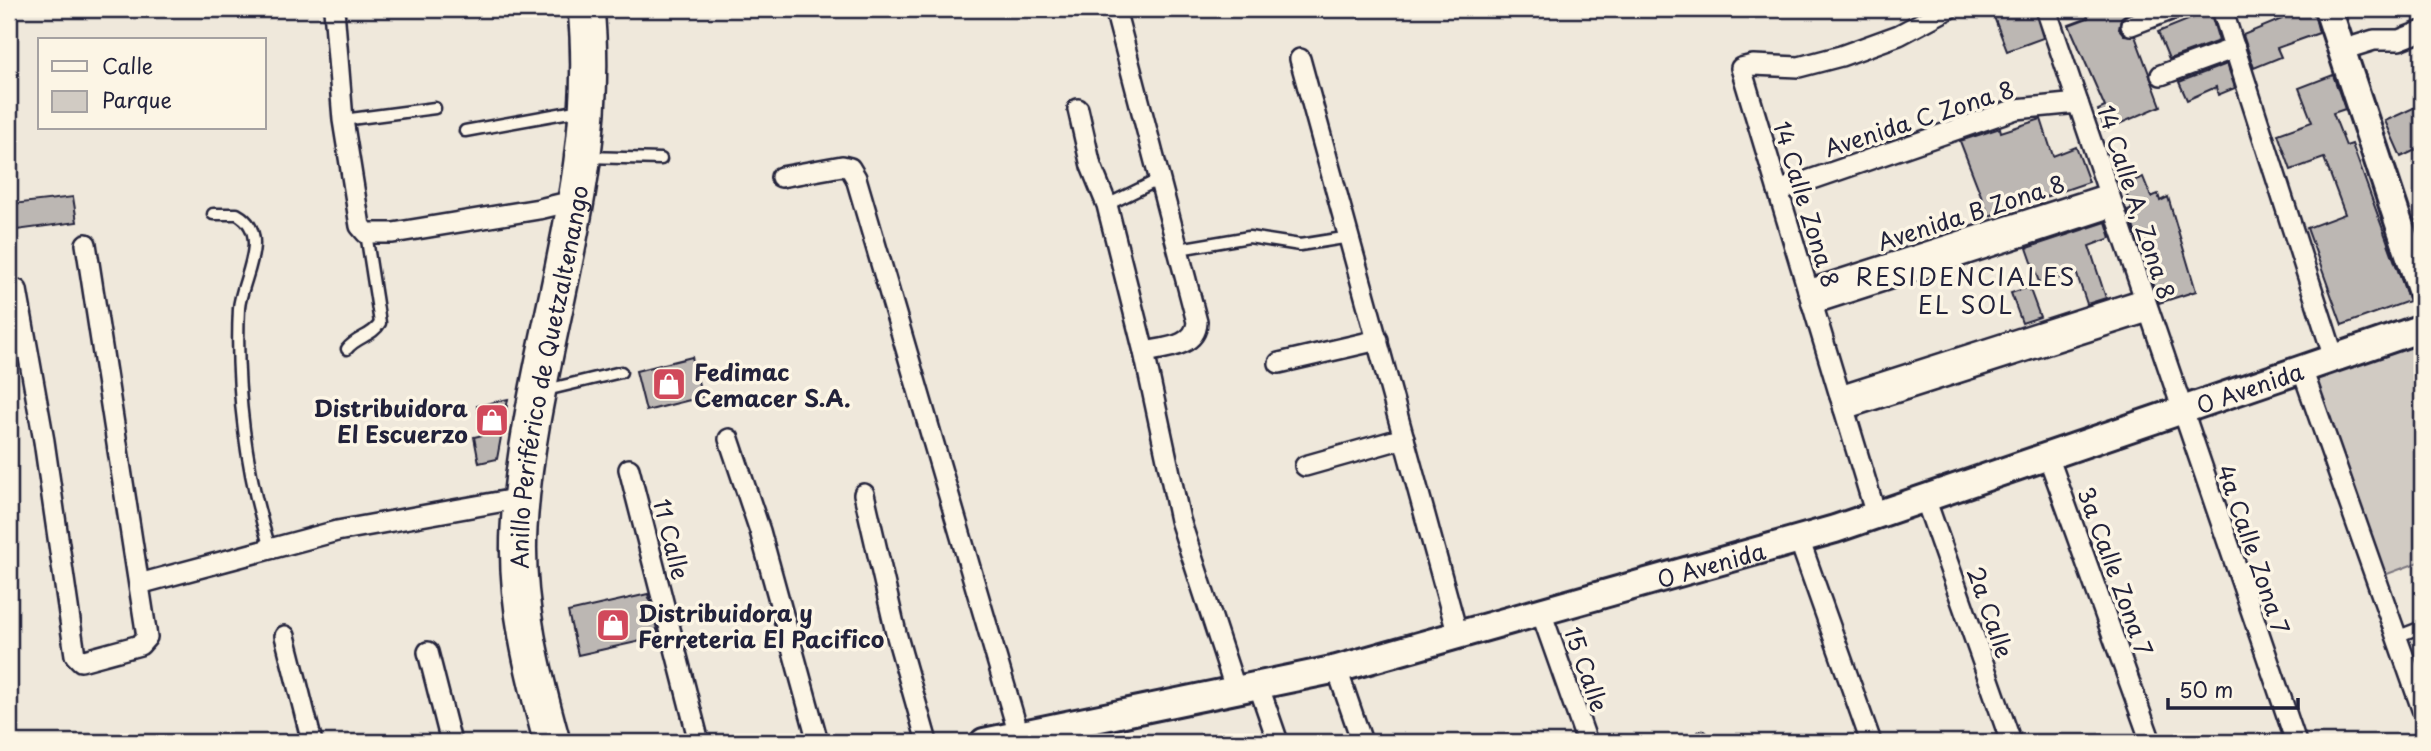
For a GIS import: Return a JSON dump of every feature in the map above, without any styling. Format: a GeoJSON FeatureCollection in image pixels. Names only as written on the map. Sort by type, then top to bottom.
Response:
{"type":"FeatureCollection","features":[{"type":"Feature","properties":{"kind":"highway","name":"Anillo Periférico de Quetzaltenango"},"geometry":{"type":"LineString","coordinates":[[552,742],[530,651],[519,579],[522,498],[583,157],[589,109],[586,9]]}},
{"type":"Feature","properties":{"kind":"street"},"geometry":{"type":"LineString","coordinates":[[334,9],[343,120],[360,226],[366,233],[407,231],[577,200]]}},
{"type":"Feature","properties":{"kind":"street"},"geometry":{"type":"LineString","coordinates":[[1115,9],[1179,249],[1197,330],[1183,343],[1144,352]]}},
{"type":"Feature","properties":{"kind":"street","name":"14 Calle Zona 8"},"geometry":{"type":"LineString","coordinates":[[1876,515],[1741,68],[1754,65],[1799,67],[1841,56],[1899,35],[1948,9]]}},
{"type":"Feature","properties":{"kind":"street","name":"14 Calle A, Zona 8"},"geometry":{"type":"LineString","coordinates":[[2046,9],[2181,411]]}},
{"type":"Feature","properties":{"kind":"street"},"geometry":{"type":"LineString","coordinates":[[2131,24],[2173,9]]}},
{"type":"Feature","properties":{"kind":"street"},"geometry":{"type":"LineString","coordinates":[[2222,9],[2334,358]]}},
{"type":"Feature","properties":{"kind":"street"},"geometry":{"type":"LineString","coordinates":[[2328,9],[2421,288]]}},
{"type":"Feature","properties":{"kind":"street"},"geometry":{"type":"LineString","coordinates":[[2342,50],[2374,40],[2399,40],[2422,31]]}},
{"type":"Feature","properties":{"kind":"street"},"geometry":{"type":"LineString","coordinates":[[2161,75],[2235,48]]}},
{"type":"Feature","properties":{"kind":"street"},"geometry":{"type":"LineString","coordinates":[[1300,59],[1458,636]]}},
{"type":"Feature","properties":{"kind":"street","name":"Avenida C Zona 8"},"geometry":{"type":"LineString","coordinates":[[1778,191],[2016,109],[2078,103]]}},
{"type":"Feature","properties":{"kind":"street"},"geometry":{"type":"LineString","coordinates":[[1078,109],[1091,166],[1107,205],[1144,352],[1183,529],[1247,686],[1278,742]]}},
{"type":"Feature","properties":{"kind":"street"},"geometry":{"type":"LineString","coordinates":[[781,177],[842,166],[850,169],[856,178],[1019,735]]}},
{"type":"Feature","properties":{"kind":"street","name":"Avenida B Zona 8"},"geometry":{"type":"LineString","coordinates":[[1810,297],[2110,200]]}},
{"type":"Feature","properties":{"kind":"street"},"geometry":{"type":"LineString","coordinates":[[17,290],[44,440],[77,660],[140,645],[145,641],[147,632],[86,244]]}},
{"type":"Feature","properties":{"kind":"street"},"geometry":{"type":"LineString","coordinates":[[1842,403],[2146,305]]}},
{"type":"Feature","properties":{"kind":"street","name":"0 Avenida"},"geometry":{"type":"LineString","coordinates":[[984,742],[1019,735],[1063,734],[1247,686],[1337,669],[1799,539],[2422,328]]}},
{"type":"Feature","properties":{"kind":"street"},"geometry":{"type":"LineString","coordinates":[[1279,363],[1378,340]]}},
{"type":"Feature","properties":{"kind":"street"},"geometry":{"type":"LineString","coordinates":[[2302,369],[2422,709]]}},
{"type":"Feature","properties":{"kind":"street","name":"4a Calle Zona 7"},"geometry":{"type":"LineString","coordinates":[[2181,411],[2295,742]]}},
{"type":"Feature","properties":{"kind":"street"},"geometry":{"type":"LineString","coordinates":[[1305,467],[1404,438]]}},
{"type":"Feature","properties":{"kind":"street"},"geometry":{"type":"LineString","coordinates":[[729,439],[760,531],[818,742]]}},
{"type":"Feature","properties":{"kind":"street","name":"3a Calle Zona 7"},"geometry":{"type":"LineString","coordinates":[[2048,456],[2151,742]]}},
{"type":"Feature","properties":{"kind":"street","name":"11 Calle"},"geometry":{"type":"LineString","coordinates":[[629,468],[699,742]]}},
{"type":"Feature","properties":{"kind":"street"},"geometry":{"type":"LineString","coordinates":[[864,494],[896,633],[928,742]]}},
{"type":"Feature","properties":{"kind":"street"},"geometry":{"type":"LineString","coordinates":[[139,584],[362,525],[522,498]]}},
{"type":"Feature","properties":{"kind":"street","name":"2a Calle"},"geometry":{"type":"LineString","coordinates":[[1925,498],[2011,742]]}},
{"type":"Feature","properties":{"kind":"street"},"geometry":{"type":"LineString","coordinates":[[1799,539],[1871,742]]}},
{"type":"Feature","properties":{"kind":"street","name":"15 Calle"},"geometry":{"type":"LineString","coordinates":[[1541,612],[1587,742]]}},
{"type":"Feature","properties":{"kind":"street"},"geometry":{"type":"LineString","coordinates":[[285,636],[312,742]]}},
{"type":"Feature","properties":{"kind":"street"},"geometry":{"type":"LineString","coordinates":[[428,652],[451,742]]}},
{"type":"Feature","properties":{"kind":"street"},"geometry":{"type":"LineString","coordinates":[[1337,669],[1362,742]]}},
{"type":"Feature","properties":{"kind":"lane"},"geometry":{"type":"LineString","coordinates":[[343,120],[435,108]]}},
{"type":"Feature","properties":{"kind":"lane"},"geometry":{"type":"LineString","coordinates":[[465,131],[589,109]]}},
{"type":"Feature","properties":{"kind":"lane"},"geometry":{"type":"LineString","coordinates":[[583,157],[661,159]]}},
{"type":"Feature","properties":{"kind":"lane"},"geometry":{"type":"LineString","coordinates":[[1107,205],[1160,179]]}},
{"type":"Feature","properties":{"kind":"lane"},"geometry":{"type":"LineString","coordinates":[[214,214],[237,214],[253,231],[255,248],[239,307],[242,411],[254,491],[270,548]]}},
{"type":"Feature","properties":{"kind":"lane"},"geometry":{"type":"LineString","coordinates":[[347,349],[360,337],[374,331],[380,323],[366,233]]}},
{"type":"Feature","properties":{"kind":"lane"},"geometry":{"type":"LineString","coordinates":[[1179,249],[1249,237],[1300,245],[1350,237]]}},
{"type":"Feature","properties":{"kind":"lane"},"geometry":{"type":"LineString","coordinates":[[539,392],[621,372]]}},
{"type":"Feature","properties":{"kind":"lane"},"geometry":{"type":"LineString","coordinates":[[2396,637],[2422,627]]}},
{"type":"Feature","properties":{"kind":"green space"},"geometry":{"type":"Polygon","coordinates":[[[2422,337],[2422,561],[2382,576],[2311,377],[2422,337]]]}},
{"type":"Feature","properties":{"kind":"building"},"geometry":{"type":"Polygon","coordinates":[[[1991,9],[2034,9],[2043,38],[2007,51],[1991,9]]]}},
{"type":"Feature","properties":{"kind":"building"},"geometry":{"type":"Polygon","coordinates":[[[2085,9],[2125,9],[2127,13],[2121,18],[2119,29],[2124,35],[2135,36],[2161,106],[2105,130],[2098,110],[2105,107],[2069,25],[2088,18],[2085,9]]]}},
{"type":"Feature","properties":{"kind":"building"},"geometry":{"type":"Polygon","coordinates":[[[2278,9],[2313,9],[2319,33],[2277,48],[2281,57],[2254,68],[2243,35],[2282,19],[2278,9]]]}},
{"type":"Feature","properties":{"kind":"building"},"geometry":{"type":"Polygon","coordinates":[[[2210,11],[2219,41],[2169,59],[2158,32],[2210,11]]]}},
{"type":"Feature","properties":{"kind":"building"},"geometry":{"type":"Polygon","coordinates":[[[2227,64],[2235,88],[2218,95],[2216,87],[2187,100],[2179,82],[2227,64]]]}},
{"type":"Feature","properties":{"kind":"building"},"geometry":{"type":"Polygon","coordinates":[[[2333,75],[2345,109],[2333,113],[2346,146],[2352,144],[2409,301],[2342,325],[2307,228],[2345,214],[2324,158],[2291,170],[2278,134],[2312,122],[2299,88],[2333,75]]]}},
{"type":"Feature","properties":{"kind":"building"},"geometry":{"type":"Polygon","coordinates":[[[2422,104],[2422,147],[2401,157],[2385,121],[2422,104]]]}},
{"type":"Feature","properties":{"kind":"building"},"geometry":{"type":"Polygon","coordinates":[[[2041,119],[2053,156],[2076,147],[2089,182],[1989,216],[1960,141],[2041,119]]]}},
{"type":"Feature","properties":{"kind":"building"},"geometry":{"type":"Polygon","coordinates":[[[2143,177],[2151,197],[2158,194],[2160,201],[2168,197],[2196,291],[2159,303],[2128,211],[2132,209],[2123,185],[2143,177]]]}},
{"type":"Feature","properties":{"kind":"building"},"geometry":{"type":"Polygon","coordinates":[[[73,197],[77,222],[17,230],[12,204],[73,197]]]}},
{"type":"Feature","properties":{"kind":"building"},"geometry":{"type":"Polygon","coordinates":[[[2106,222],[2111,238],[2089,246],[2106,298],[2087,304],[2076,272],[2040,285],[2027,248],[2106,222]]]}},
{"type":"Feature","properties":{"kind":"building"},"geometry":{"type":"Polygon","coordinates":[[[2029,287],[2040,317],[2022,323],[2011,293],[2029,287]]]}},
{"type":"Feature","properties":{"kind":"building","name":"Fedimac Cemacer S.A."},"geometry":{"type":"Polygon","coordinates":[[[692,357],[702,397],[646,411],[636,371],[692,357]]]}},
{"type":"Feature","properties":{"kind":"building","name":"Distribuidora El Escuerzo"},"geometry":{"type":"Polygon","coordinates":[[[508,399],[497,459],[479,463],[474,437],[483,435],[477,406],[508,399]]]}},
{"type":"Feature","properties":{"kind":"building","name":"Distribuidora y Ferreteria El Pacifico"},"geometry":{"type":"Polygon","coordinates":[[[648,594],[659,637],[578,655],[568,612],[648,594]]]}},
{"type":"Feature","properties":{"kind":"place","name":"Fedimac Cemacer S.A."},"geometry":{"type":"Point","coordinates":[669,384]}},
{"type":"Feature","properties":{"kind":"place","name":"Distribuidora El Escuerzo"},"geometry":{"type":"Point","coordinates":[492,420]}},
{"type":"Feature","properties":{"kind":"place","name":"Distribuidora y Ferreteria El Pacifico"},"geometry":{"type":"Point","coordinates":[613,625]}},
{"type":"Feature","properties":{"kind":"district","name":"RESIDENCIALES EL SOL"},"geometry":{"type":"Point","coordinates":[1966,290]}}]}
